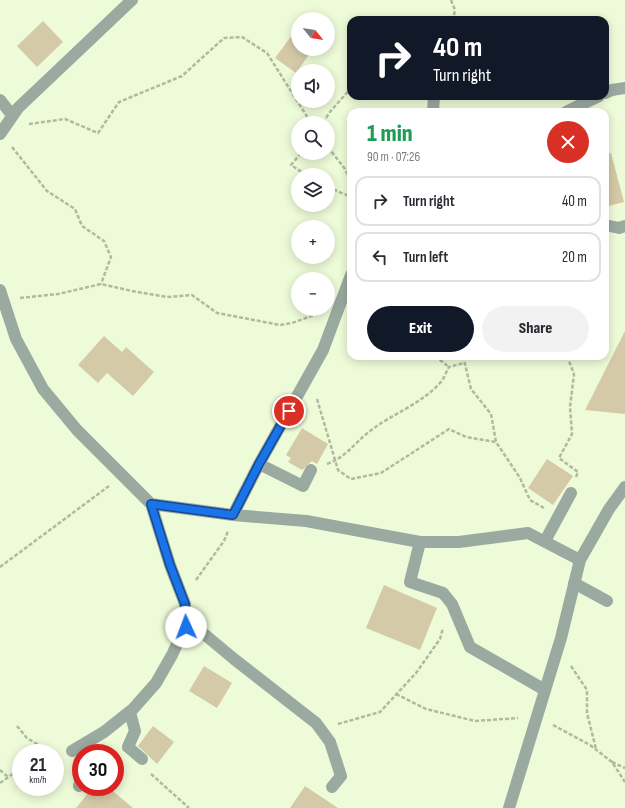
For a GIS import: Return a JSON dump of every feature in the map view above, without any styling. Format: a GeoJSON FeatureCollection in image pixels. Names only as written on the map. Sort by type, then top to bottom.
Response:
{"type":"FeatureCollection","features":[{"type":"Feature","properties":{"kind":"street"},"geometry":{"type":"LineString","coordinates":[[1,134],[18,108],[118,15],[132,0]]}},
{"type":"Feature","properties":{"kind":"street"},"geometry":{"type":"LineString","coordinates":[[609,92],[625,88]]}},
{"type":"Feature","properties":{"kind":"street"},"geometry":{"type":"LineString","coordinates":[[0,100],[12,115]]}},
{"type":"Feature","properties":{"kind":"street"},"geometry":{"type":"LineString","coordinates":[[574,108],[591,100]]}},
{"type":"Feature","properties":{"kind":"street"},"geometry":{"type":"LineString","coordinates":[[609,226],[619,228],[625,226]]}},
{"type":"Feature","properties":{"kind":"street"},"geometry":{"type":"LineString","coordinates":[[233,515],[259,464],[323,350],[347,288]]}},
{"type":"Feature","properties":{"kind":"street"},"geometry":{"type":"LineString","coordinates":[[2,295],[16,339],[43,389],[77,430],[151,504],[170,565],[185,604],[186,627],[172,656],[156,683],[130,712],[87,744]]}},
{"type":"Feature","properties":{"kind":"street"},"geometry":{"type":"LineString","coordinates":[[259,464],[303,486],[311,470]]}},
{"type":"Feature","properties":{"kind":"street"},"geometry":{"type":"LineString","coordinates":[[509,808],[558,648],[580,560],[609,509],[625,486]]}},
{"type":"Feature","properties":{"kind":"street"},"geometry":{"type":"LineString","coordinates":[[545,541],[571,493]]}},
{"type":"Feature","properties":{"kind":"street"},"geometry":{"type":"LineString","coordinates":[[151,504],[233,515],[306,521],[420,542],[459,542],[528,533],[580,560]]}},
{"type":"Feature","properties":{"kind":"street"},"geometry":{"type":"LineString","coordinates":[[420,542],[410,582],[442,593],[452,604],[470,648],[545,690]]}},
{"type":"Feature","properties":{"kind":"street"},"geometry":{"type":"LineString","coordinates":[[574,583],[607,601]]}},
{"type":"Feature","properties":{"kind":"street"},"geometry":{"type":"LineString","coordinates":[[185,618],[240,664],[316,723],[330,742],[341,776],[332,787]]}},
{"type":"Feature","properties":{"kind":"street"},"geometry":{"type":"LineString","coordinates":[[130,712],[135,731],[128,747],[142,759]]}},
{"type":"Feature","properties":{"kind":"path"},"geometry":{"type":"LineString","coordinates":[[451,0],[455,10],[454,16]]}},
{"type":"Feature","properties":{"kind":"path"},"geometry":{"type":"LineString","coordinates":[[101,284],[111,257],[104,241],[82,226],[74,209],[47,191],[1,134],[34,122],[65,119],[98,133],[119,102],[182,76],[224,38],[242,37],[266,52],[307,116]]}},
{"type":"Feature","properties":{"kind":"path"},"geometry":{"type":"LineString","coordinates":[[327,116],[347,93]]}},
{"type":"Feature","properties":{"kind":"path"},"geometry":{"type":"LineString","coordinates":[[335,156],[347,173]]}},
{"type":"Feature","properties":{"kind":"path"},"geometry":{"type":"LineString","coordinates":[[295,160],[291,165],[296,168]]}},
{"type":"Feature","properties":{"kind":"path"},"geometry":{"type":"LineString","coordinates":[[335,190],[347,195]]}},
{"type":"Feature","properties":{"kind":"path"},"geometry":{"type":"LineString","coordinates":[[2,295],[58,294],[101,284],[167,297],[192,295],[217,313],[280,325],[292,324],[322,313],[338,311]]}},
{"type":"Feature","properties":{"kind":"path"},"geometry":{"type":"LineString","coordinates":[[440,360],[449,367]]}},
{"type":"Feature","properties":{"kind":"path"},"geometry":{"type":"LineString","coordinates":[[464,360],[471,389],[491,414],[496,442],[520,478],[530,500],[558,516]]}},
{"type":"Feature","properties":{"kind":"path"},"geometry":{"type":"LineString","coordinates":[[569,360],[574,374],[570,407],[572,434],[559,458],[578,472],[571,493]]}},
{"type":"Feature","properties":{"kind":"path"},"geometry":{"type":"LineString","coordinates":[[311,470],[341,458],[369,432],[389,417],[411,406],[440,383],[449,367],[464,363]]}},
{"type":"Feature","properties":{"kind":"path"},"geometry":{"type":"LineString","coordinates":[[309,376],[338,470],[351,479],[381,473],[449,429],[466,437],[496,442]]}},
{"type":"Feature","properties":{"kind":"path"},"geometry":{"type":"LineString","coordinates":[[0,567],[122,476]]}},
{"type":"Feature","properties":{"kind":"path"},"geometry":{"type":"LineString","coordinates":[[185,604],[198,574],[224,541],[233,515]]}},
{"type":"Feature","properties":{"kind":"path"},"geometry":{"type":"LineString","coordinates":[[316,723],[337,724],[380,712],[416,673],[440,639],[452,604]]}},
{"type":"Feature","properties":{"kind":"path"},"geometry":{"type":"LineString","coordinates":[[558,648],[587,690],[586,713],[596,750]]}},
{"type":"Feature","properties":{"kind":"path"},"geometry":{"type":"LineString","coordinates":[[396,694],[426,709],[475,721],[537,716],[596,750],[612,762],[625,768]]}},
{"type":"Feature","properties":{"kind":"path"},"geometry":{"type":"LineString","coordinates":[[17,726],[27,738],[37,744]]}},
{"type":"Feature","properties":{"kind":"path"},"geometry":{"type":"LineString","coordinates":[[142,759],[144,768],[189,808]]}},
{"type":"Feature","properties":{"kind":"path"},"geometry":{"type":"LineString","coordinates":[[612,762],[625,782]]}},
{"type":"Feature","properties":{"kind":"path"},"geometry":{"type":"LineString","coordinates":[[0,770],[8,777]]}},
{"type":"Feature","properties":{"kind":"path"},"geometry":{"type":"LineString","coordinates":[[0,783],[12,774]]}},
{"type":"Feature","properties":{"kind":"building"},"geometry":{"type":"Polygon","coordinates":[[[43,21],[63,42],[37,67],[17,46],[43,21]]]}},
{"type":"Feature","properties":{"kind":"building"},"geometry":{"type":"Polygon","coordinates":[[[291,36],[291,56],[308,56],[302,64],[291,64],[291,69],[275,58],[291,36]]]}},
{"type":"Feature","properties":{"kind":"building"},"geometry":{"type":"Polygon","coordinates":[[[609,153],[611,153],[624,202],[609,206],[609,153]]]}},
{"type":"Feature","properties":{"kind":"building"},"geometry":{"type":"Polygon","coordinates":[[[625,331],[625,414],[585,410],[625,331]]]}},
{"type":"Feature","properties":{"kind":"building"},"geometry":{"type":"Polygon","coordinates":[[[104,336],[122,352],[126,347],[154,372],[133,396],[107,373],[98,383],[78,365],[104,336]]]}},
{"type":"Feature","properties":{"kind":"building"},"geometry":{"type":"Polygon","coordinates":[[[302,428],[328,444],[317,464],[312,461],[302,470],[288,462],[291,458],[286,455],[302,428]]]}},
{"type":"Feature","properties":{"kind":"building"},"geometry":{"type":"Polygon","coordinates":[[[547,459],[573,476],[553,505],[528,488],[547,459]]]}},
{"type":"Feature","properties":{"kind":"building"},"geometry":{"type":"Polygon","coordinates":[[[384,585],[437,608],[420,650],[366,628],[384,585]]]}},
{"type":"Feature","properties":{"kind":"building"},"geometry":{"type":"Polygon","coordinates":[[[204,666],[232,683],[217,708],[189,691],[204,666]]]}},
{"type":"Feature","properties":{"kind":"building"},"geometry":{"type":"Polygon","coordinates":[[[153,726],[174,742],[157,764],[138,746],[153,726]]]}},
{"type":"Feature","properties":{"kind":"building"},"geometry":{"type":"Polygon","coordinates":[[[305,786],[338,808],[290,808],[305,786]]]}},
{"type":"Feature","properties":{"kind":"building"},"geometry":{"type":"Polygon","coordinates":[[[86,796],[119,796],[133,808],[76,808],[86,796]]]}},
{"type":"Feature","properties":{"kind":"route"},"geometry":{"type":"LineString","coordinates":[[186,627],[185,604],[170,565],[151,504],[233,515],[259,464],[289,411]]}}]}
